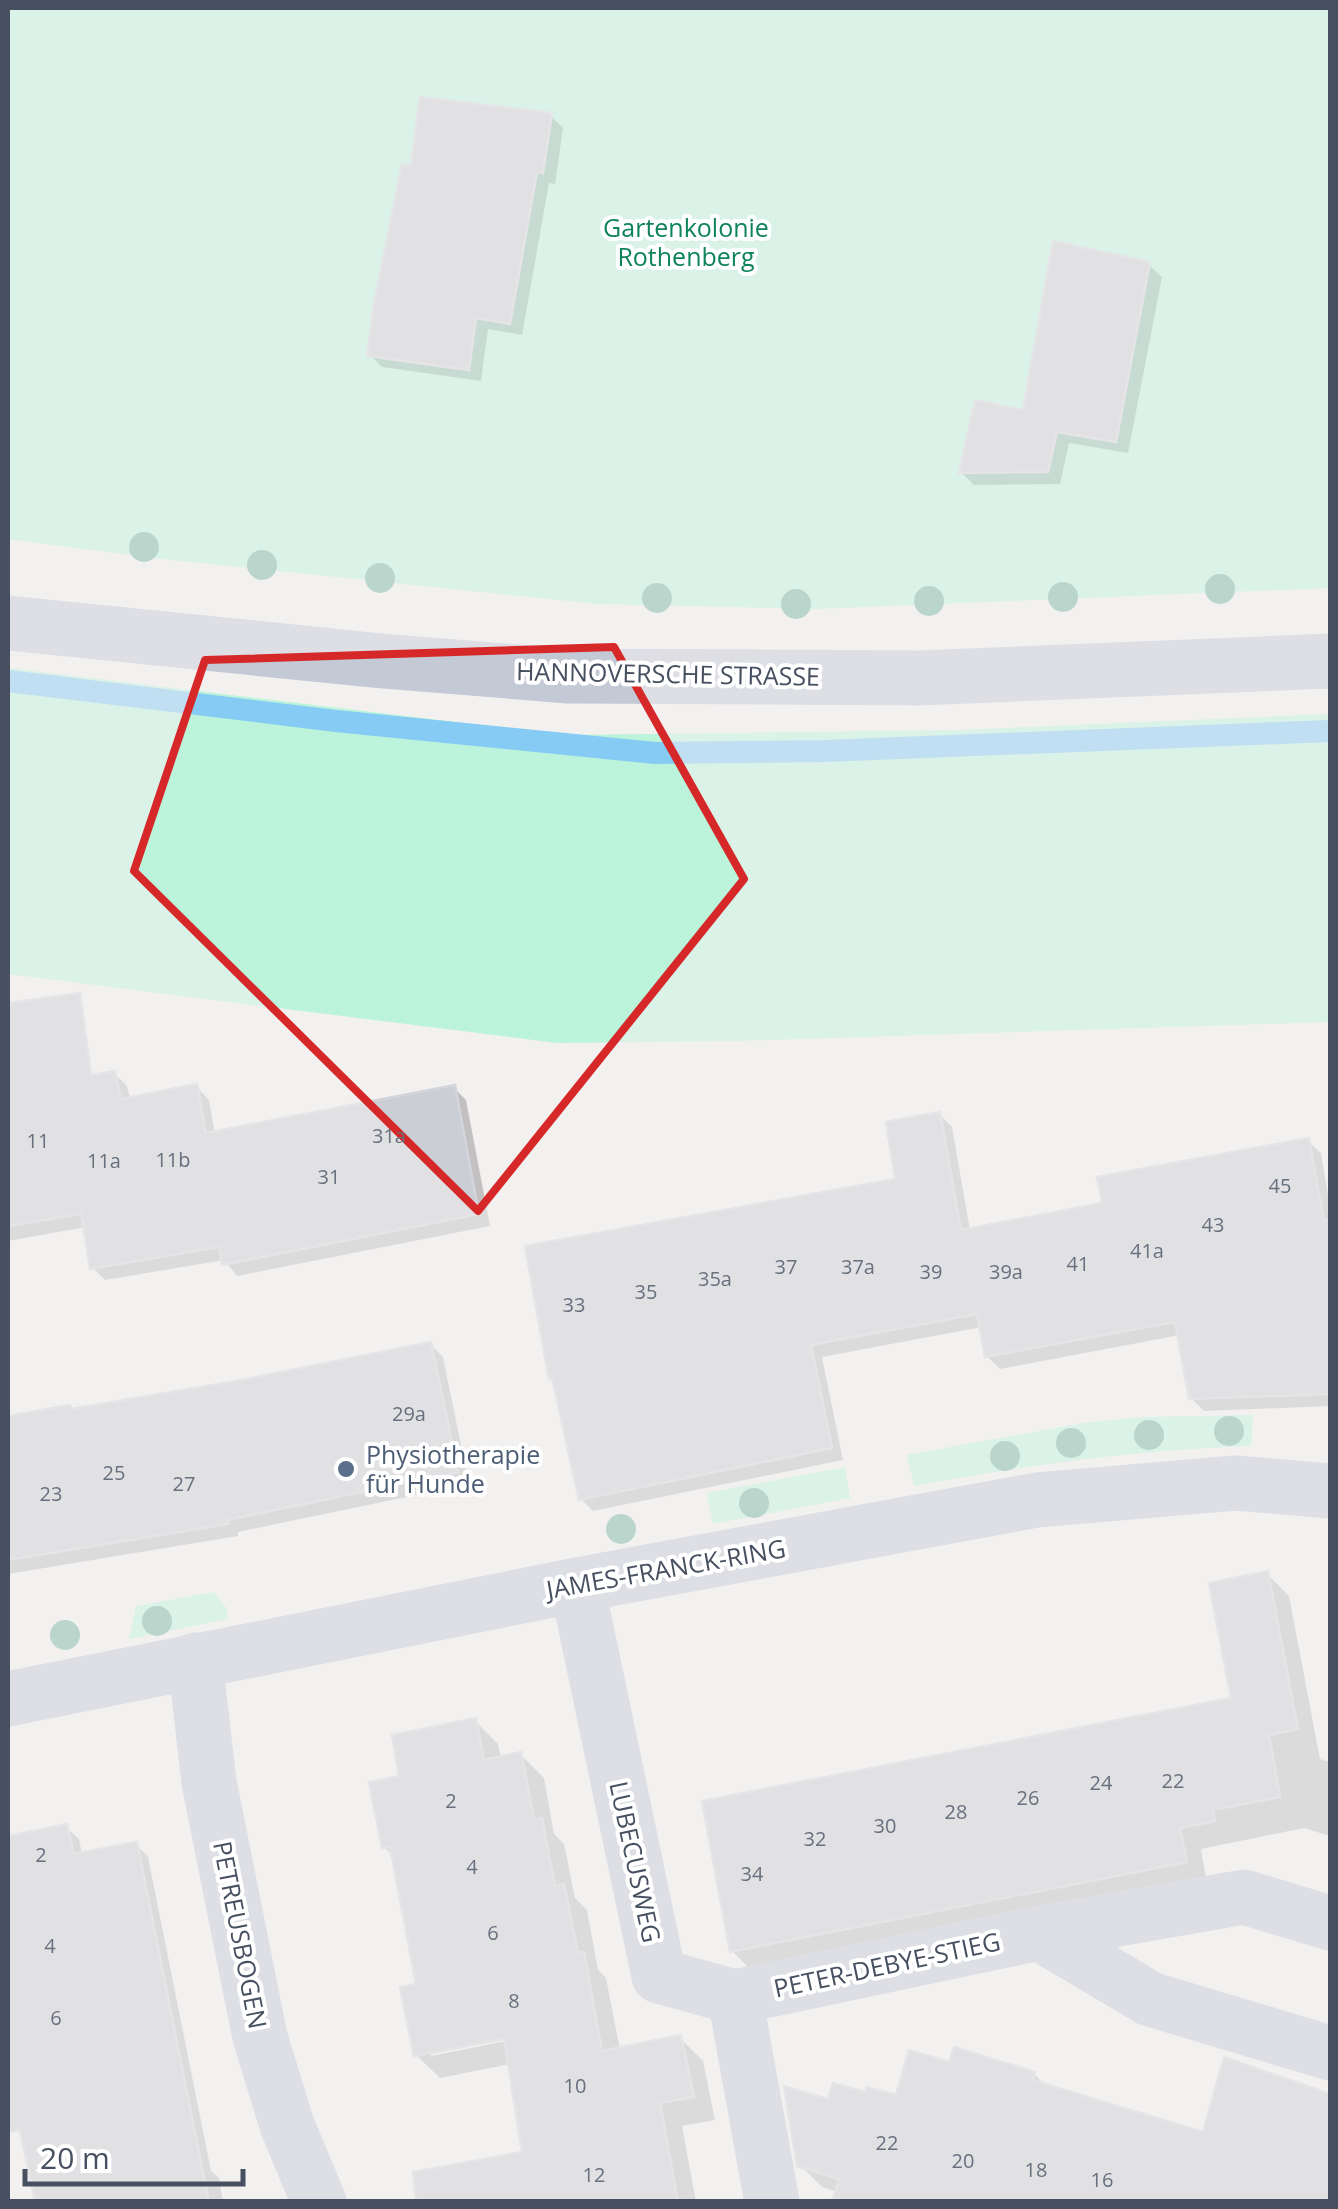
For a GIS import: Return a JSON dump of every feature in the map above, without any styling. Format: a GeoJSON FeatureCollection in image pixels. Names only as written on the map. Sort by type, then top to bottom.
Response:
{"type":"FeatureCollection","features":[{"type":"Feature","properties":{"kind":"street","name":"HANNOVERSCHE STRASSE"},"geometry":{"type":"LineString","coordinates":[[8,623],[569,676],[919,678],[1330,661]]}},
{"type":"Feature","properties":{"kind":"street","name":"JAMES-FRANCK-RING"},"geometry":{"type":"LineString","coordinates":[[8,1699],[577,1585],[1037,1500],[1236,1483],[1330,1492]]}},
{"type":"Feature","properties":{"kind":"street","name":"LUBECUSWEG"},"geometry":{"type":"LineString","coordinates":[[577,1585],[659,1976],[735,1997]]}},
{"type":"Feature","properties":{"kind":"street","name":"PETREUSBOGEN"},"geometry":{"type":"LineString","coordinates":[[195,1660],[209,1782],[260,2037],[287,2125],[319,2202]]}},
{"type":"Feature","properties":{"kind":"street","name":"PETER-DEBYE-STIEG"},"geometry":{"type":"LineString","coordinates":[[735,1997],[1039,1933],[1244,1897],[1330,1923]]}},
{"type":"Feature","properties":{"kind":"street"},"geometry":{"type":"LineString","coordinates":[[1039,1933],[1150,1999],[1330,2052]]}},
{"type":"Feature","properties":{"kind":"street"},"geometry":{"type":"LineString","coordinates":[[735,1997],[772,2202]]}},
{"type":"Feature","properties":{"kind":"highlighted area"},"geometry":{"type":"Polygon","coordinates":[[[614,647],[744,879],[478,1211],[134,871],[205,660],[614,647]]]}},
{"type":"Feature","properties":{"kind":"green space","name":"Gartenkolonie Rothenberg"},"geometry":{"type":"Polygon","coordinates":[[[8,8],[1330,8],[1330,588],[814,609],[597,604],[8,539],[8,8]]]}},
{"type":"Feature","properties":{"kind":"green space"},"geometry":{"type":"Polygon","coordinates":[[[8,668],[564,735],[957,730],[1330,714],[1330,1022],[557,1043],[8,974],[8,668]]]}},
{"type":"Feature","properties":{"kind":"green space"},"geometry":{"type":"Polygon","coordinates":[[[1253,1415],[1251,1446],[1082,1460],[914,1486],[907,1455],[1083,1423],[1143,1417],[1253,1415]]]}},
{"type":"Feature","properties":{"kind":"green space"},"geometry":{"type":"Polygon","coordinates":[[[845,1467],[850,1498],[713,1524],[707,1493],[845,1467]]]}},
{"type":"Feature","properties":{"kind":"green space"},"geometry":{"type":"Polygon","coordinates":[[[214,1592],[227,1609],[228,1619],[129,1639],[136,1606],[214,1592]]]}},
{"type":"Feature","properties":{"kind":"building"},"geometry":{"type":"Polygon","coordinates":[[[420,97],[552,113],[543,173],[537,172],[510,324],[476,318],[469,370],[367,356],[402,164],[411,165],[420,97]]]}},
{"type":"Feature","properties":{"kind":"building"},"geometry":{"type":"Polygon","coordinates":[[[1053,241],[1150,262],[1116,442],[1057,432],[1048,472],[959,473],[975,400],[1023,410],[1053,241]]]}},
{"type":"Feature","properties":{"kind":"building"},"geometry":{"type":"Polygon","coordinates":[[[80,993],[91,1075],[115,1071],[121,1099],[197,1084],[206,1133],[455,1085],[479,1214],[222,1265],[219,1247],[90,1269],[81,1214],[8,1226],[8,1003],[80,993]]]}},
{"type":"Feature","properties":{"kind":"building"},"geometry":{"type":"Polygon","coordinates":[[[940,1112],[961,1230],[1102,1203],[1097,1177],[1309,1138],[1324,1221],[1330,1219],[1330,1394],[1189,1399],[1175,1322],[985,1357],[977,1314],[811,1345],[832,1448],[579,1500],[552,1378],[549,1379],[525,1246],[895,1179],[886,1122],[940,1112]]]}},
{"type":"Feature","properties":{"kind":"building"},"geometry":{"type":"Polygon","coordinates":[[[431,1342],[458,1472],[227,1520],[228,1524],[8,1560],[8,1416],[242,1380],[431,1342]]]}},
{"type":"Feature","properties":{"kind":"building"},"geometry":{"type":"Polygon","coordinates":[[[1268,1571],[1298,1729],[1269,1735],[1280,1797],[1213,1810],[1215,1821],[1180,1828],[1187,1862],[730,1952],[702,1801],[1231,1698],[1209,1583],[1268,1571]]]}},
{"type":"Feature","properties":{"kind":"building"},"geometry":{"type":"Polygon","coordinates":[[[476,1718],[484,1760],[521,1752],[534,1819],[542,1818],[555,1886],[564,1884],[578,1952],[584,1952],[602,2051],[681,2035],[694,2097],[660,2103],[678,2202],[416,2202],[413,2172],[522,2152],[504,2039],[414,2056],[400,1987],[416,1984],[390,1847],[382,1848],[369,1782],[399,1776],[392,1735],[476,1718]]]}},
{"type":"Feature","properties":{"kind":"building"},"geometry":{"type":"Polygon","coordinates":[[[67,1824],[74,1854],[137,1842],[209,2202],[35,2202],[20,2130],[8,2132],[8,1836],[67,1824]]]}},
{"type":"Feature","properties":{"kind":"building"},"geometry":{"type":"Polygon","coordinates":[[[954,2047],[1035,2072],[1032,2080],[1203,2132],[1224,2057],[1330,2094],[1330,2202],[832,2202],[839,2179],[797,2166],[784,2086],[828,2099],[833,2083],[896,2095],[909,2050],[949,2062],[954,2047]]]}},
{"type":"Feature","properties":{"kind":"waterway"},"geometry":{"type":"LineString","coordinates":[[8,681],[336,721],[655,753],[825,751],[1330,731]]}},
{"type":"Feature","properties":{"kind":"place","name":"Physiotherapie für Hunde"},"geometry":{"type":"Point","coordinates":[346,1469]}}]}
